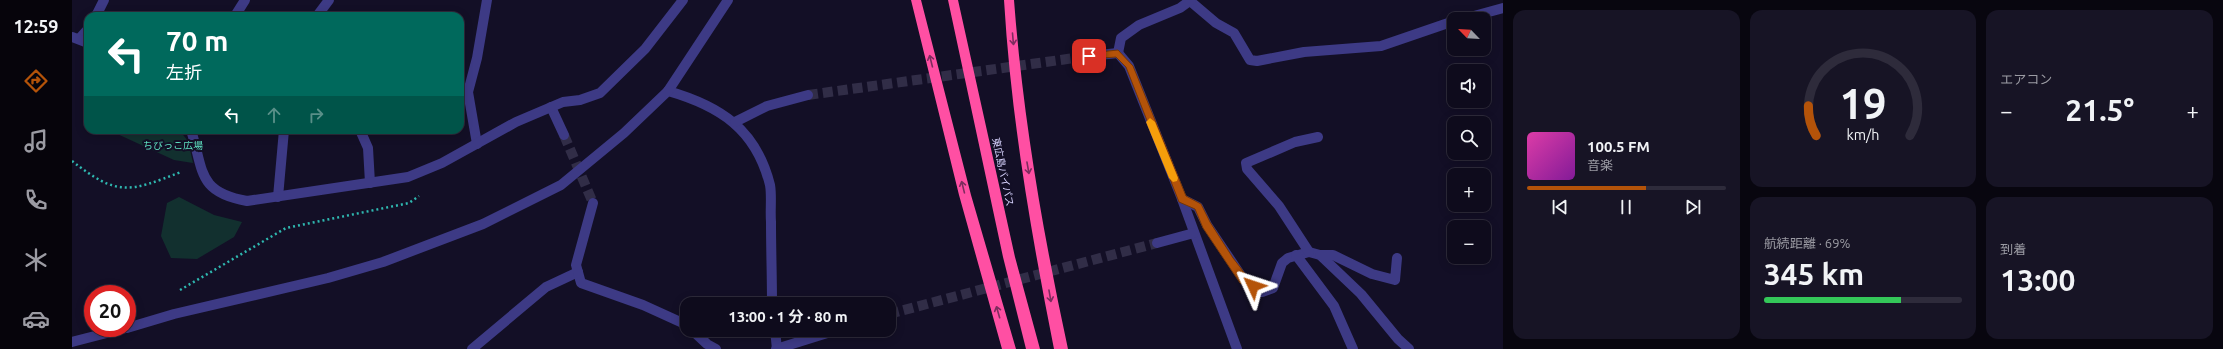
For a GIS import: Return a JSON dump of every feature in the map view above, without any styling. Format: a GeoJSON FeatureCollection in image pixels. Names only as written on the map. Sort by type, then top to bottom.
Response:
{"type":"FeatureCollection","features":[{"type":"Feature","properties":{"kind":"highway"},"geometry":{"type":"LineString","coordinates":[[916,0],[965,195],[1009,349]]}},
{"type":"Feature","properties":{"kind":"highway","name":"東広島バイパス"},"geometry":{"type":"LineString","coordinates":[[953,0],[1009,257],[1033,349]]}},
{"type":"Feature","properties":{"kind":"highway"},"geometry":{"type":"LineString","coordinates":[[1009,0],[1017,86],[1027,163],[1061,349]]}},
{"type":"Feature","properties":{"kind":"street"},"geometry":{"type":"LineString","coordinates":[[98,12],[104,0]]}},
{"type":"Feature","properties":{"kind":"street"},"geometry":{"type":"LineString","coordinates":[[238,12],[245,0]]}},
{"type":"Feature","properties":{"kind":"street"},"geometry":{"type":"LineString","coordinates":[[320,12],[329,0]]}},
{"type":"Feature","properties":{"kind":"street"},"geometry":{"type":"LineString","coordinates":[[477,144],[468,92],[477,58],[487,0]]}},
{"type":"Feature","properties":{"kind":"street"},"geometry":{"type":"LineString","coordinates":[[192,134],[202,165],[203,177],[216,190],[231,199],[248,201],[278,197],[370,183],[416,174],[442,163],[516,122],[563,102],[580,100],[600,93],[645,49],[683,0]]}},
{"type":"Feature","properties":{"kind":"street"},"geometry":{"type":"LineString","coordinates":[[136,325],[174,314],[271,293],[362,268],[431,245],[483,224],[561,185],[624,133],[668,91],[728,0]]}},
{"type":"Feature","properties":{"kind":"street"},"geometry":{"type":"LineString","coordinates":[[1118,53],[1121,38],[1139,25],[1180,8],[1190,0],[1216,22],[1234,33],[1250,60],[1304,52],[1381,46],[1447,23]]}},
{"type":"Feature","properties":{"kind":"street"},"geometry":{"type":"LineString","coordinates":[[1488,12],[1503,8]]}},
{"type":"Feature","properties":{"kind":"street"},"geometry":{"type":"LineString","coordinates":[[75,38],[84,32]]}},
{"type":"Feature","properties":{"kind":"street"},"geometry":{"type":"LineString","coordinates":[[1089,56],[1118,53]]}},
{"type":"Feature","properties":{"kind":"street"},"geometry":{"type":"LineString","coordinates":[[1118,53],[1129,66],[1182,199],[1237,349]]}},
{"type":"Feature","properties":{"kind":"street"},"geometry":{"type":"LineString","coordinates":[[668,91],[710,105],[735,122],[757,157],[770,186],[772,297]]}},
{"type":"Feature","properties":{"kind":"street"},"geometry":{"type":"LineString","coordinates":[[735,122],[767,106],[808,95]]}},
{"type":"Feature","properties":{"kind":"street"},"geometry":{"type":"LineString","coordinates":[[551,107],[564,135]]}},
{"type":"Feature","properties":{"kind":"street"},"geometry":{"type":"LineString","coordinates":[[278,197],[284,134]]}},
{"type":"Feature","properties":{"kind":"street"},"geometry":{"type":"LineString","coordinates":[[363,134],[370,158],[370,183]]}},
{"type":"Feature","properties":{"kind":"street"},"geometry":{"type":"LineString","coordinates":[[1309,252],[1279,206],[1247,169],[1246,163],[1295,142],[1318,136]]}},
{"type":"Feature","properties":{"kind":"street"},"geometry":{"type":"LineString","coordinates":[[1182,199],[1198,206],[1206,225],[1244,280],[1262,292],[1272,288],[1282,263],[1296,255],[1309,252],[1320,255],[1333,255],[1372,274],[1395,280],[1397,258]]}},
{"type":"Feature","properties":{"kind":"street"},"geometry":{"type":"LineString","coordinates":[[593,203],[576,266],[581,283],[643,305],[680,322]]}},
{"type":"Feature","properties":{"kind":"street"},"geometry":{"type":"LineString","coordinates":[[1157,243],[1194,233]]}},
{"type":"Feature","properties":{"kind":"street"},"geometry":{"type":"LineString","coordinates":[[1296,255],[1334,306],[1353,349]]}},
{"type":"Feature","properties":{"kind":"street"},"geometry":{"type":"LineString","coordinates":[[1320,255],[1361,294],[1398,339],[1410,349]]}},
{"type":"Feature","properties":{"kind":"street"},"geometry":{"type":"LineString","coordinates":[[472,349],[546,287],[578,272]]}},
{"type":"Feature","properties":{"kind":"street"},"geometry":{"type":"LineString","coordinates":[[72,342],[91,337]]}},
{"type":"Feature","properties":{"kind":"street"},"geometry":{"type":"LineString","coordinates":[[699,337],[709,347]]}},
{"type":"Feature","properties":{"kind":"street"},"geometry":{"type":"LineString","coordinates":[[776,337],[777,349],[815,337]]}},
{"type":"Feature","properties":{"kind":"path"},"geometry":{"type":"LineString","coordinates":[[72,161],[90,175],[117,190],[129,190],[146,185],[202,165]]}},
{"type":"Feature","properties":{"kind":"path"},"geometry":{"type":"LineString","coordinates":[[177,291],[286,228],[409,203],[419,197],[416,174]]}},
{"type":"Feature","properties":{"kind":"green space","name":"ちびっこ広場"},"geometry":{"type":"Polygon","coordinates":[[[117,134],[182,134],[188,141],[193,163],[174,160],[117,134]]]}},
{"type":"Feature","properties":{"kind":"green space"},"geometry":{"type":"Polygon","coordinates":[[[179,197],[214,215],[242,222],[234,237],[197,259],[171,258],[161,236],[167,203],[179,197]]]}},
{"type":"Feature","properties":{"kind":"tunnel"},"geometry":{"type":"LineString","coordinates":[[808,95],[1089,56]]}},
{"type":"Feature","properties":{"kind":"tunnel"},"geometry":{"type":"LineString","coordinates":[[564,135],[593,203]]}},
{"type":"Feature","properties":{"kind":"tunnel"},"geometry":{"type":"LineString","coordinates":[[896,312],[1157,243]]}},
{"type":"Feature","properties":{"kind":"slow traffic"},"geometry":{"type":"LineString","coordinates":[[1150,122],[1173,178]]}},
{"type":"Feature","properties":{"kind":"route"},"geometry":{"type":"LineString","coordinates":[[1089,56],[1118,53],[1129,66],[1182,199],[1198,206],[1206,225],[1230,261],[1244,280],[1253,286]]}}]}
